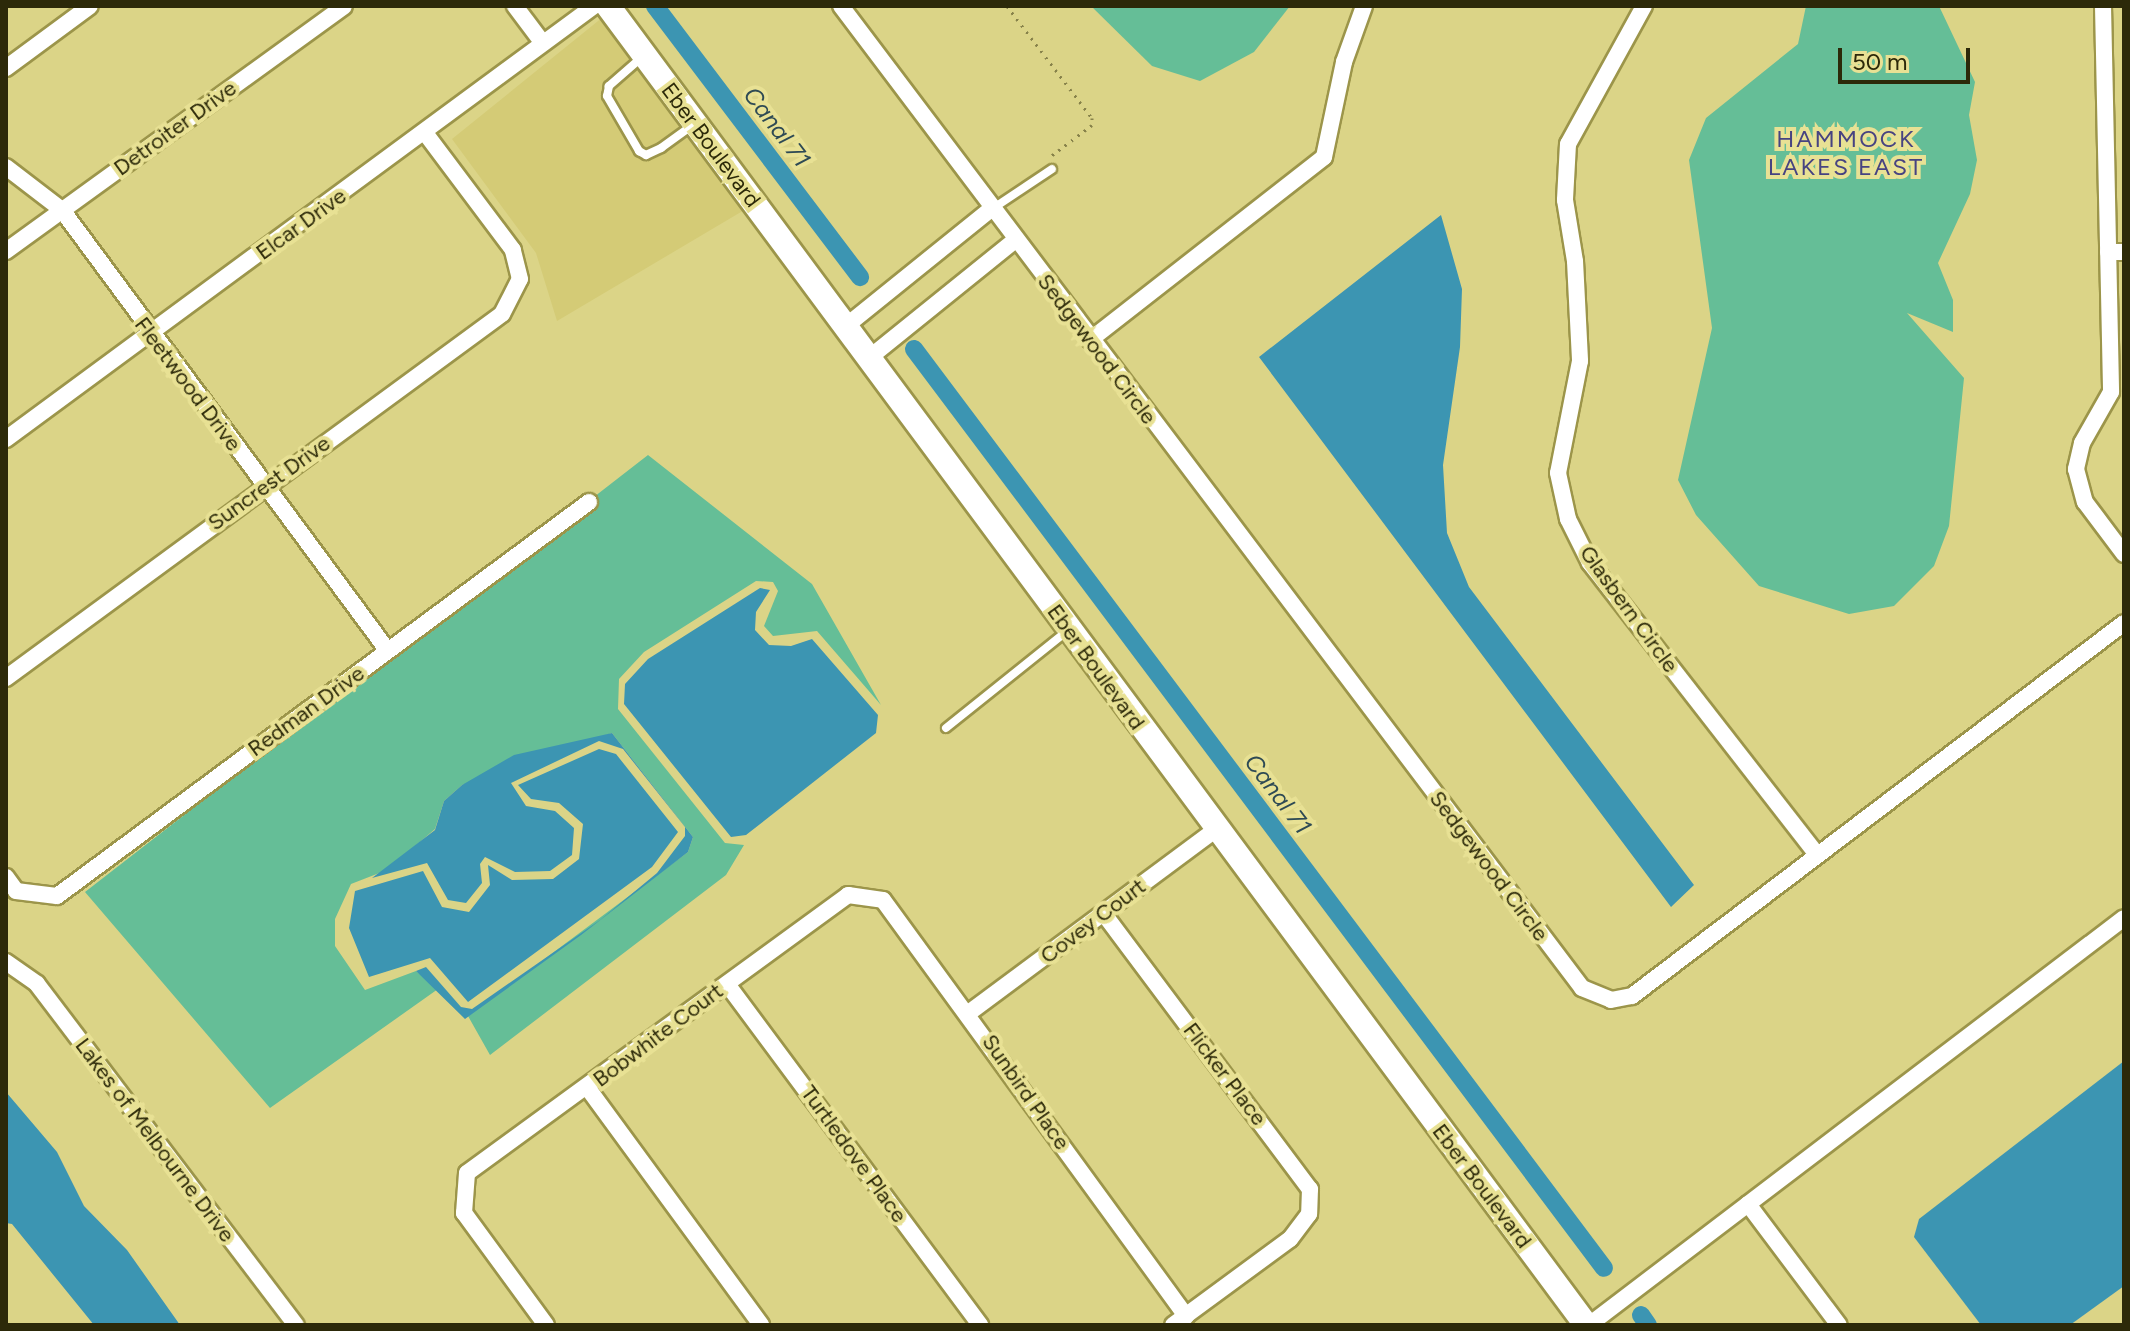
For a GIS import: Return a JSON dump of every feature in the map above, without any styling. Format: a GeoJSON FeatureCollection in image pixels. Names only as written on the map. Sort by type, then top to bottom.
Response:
{"type":"FeatureCollection","features":[{"type":"Feature","properties":{"kind":"street"},"geometry":{"type":"LineString","coordinates":[[6,68],[90,6]]}},
{"type":"Feature","properties":{"kind":"street","name":"Detroiter Drive"},"geometry":{"type":"LineString","coordinates":[[6,251],[344,6]]}},
{"type":"Feature","properties":{"kind":"street"},"geometry":{"type":"LineString","coordinates":[[515,6],[542,42]]}},
{"type":"Feature","properties":{"kind":"street","name":"Elcar Drive"},"geometry":{"type":"LineString","coordinates":[[6,439],[426,134],[542,42],[594,6]]}},
{"type":"Feature","properties":{"kind":"street","name":"Eber Boulevard"},"geometry":{"type":"LineString","coordinates":[[608,6],[1215,830],[1588,1325]]}},
{"type":"Feature","properties":{"kind":"street","name":"Sedgewood Circle"},"geometry":{"type":"LineString","coordinates":[[841,6],[991,209],[1582,988],[1611,1000],[1632,996],[2124,623]]}},
{"type":"Feature","properties":{"kind":"street"},"geometry":{"type":"LineString","coordinates":[[1090,340],[1324,157],[1344,62],[1364,6]]}},
{"type":"Feature","properties":{"kind":"street","name":"Glasbern Circle"},"geometry":{"type":"LineString","coordinates":[[1644,6],[1568,144],[1565,200],[1575,261],[1580,361],[1558,473],[1568,519],[1590,563],[1817,855]]}},
{"type":"Feature","properties":{"kind":"street"},"geometry":{"type":"LineString","coordinates":[[2103,6],[2116,252],[2111,392],[2101,418],[2082,443],[2076,469],[2085,502],[2124,554]]}},
{"type":"Feature","properties":{"kind":"street","name":"Suncrest Drive"},"geometry":{"type":"LineString","coordinates":[[6,678],[502,314],[520,279],[513,250],[426,134]]}},
{"type":"Feature","properties":{"kind":"street","name":"Fleetwood Drive"},"geometry":{"type":"LineString","coordinates":[[6,167],[62,210],[149,333],[388,651]]}},
{"type":"Feature","properties":{"kind":"street"},"geometry":{"type":"LineString","coordinates":[[846,326],[991,209]]}},
{"type":"Feature","properties":{"kind":"street"},"geometry":{"type":"LineString","coordinates":[[869,358],[1015,240]]}},
{"type":"Feature","properties":{"kind":"street","name":"Redman Drive"},"geometry":{"type":"LineString","coordinates":[[11,884],[57,896],[589,502]]}},
{"type":"Feature","properties":{"kind":"street","name":"Covey Court"},"geometry":{"type":"LineString","coordinates":[[970,1012],[1215,830]]}},
{"type":"Feature","properties":{"kind":"street","name":"Bobwhite Court"},"geometry":{"type":"LineString","coordinates":[[546,1325],[464,1213],[467,1173],[848,895]]}},
{"type":"Feature","properties":{"kind":"street","name":"Sunbird Place"},"geometry":{"type":"LineString","coordinates":[[848,895],[883,900],[970,1012],[1179,1320]]}},
{"type":"Feature","properties":{"kind":"street","name":"Flicker Place"},"geometry":{"type":"LineString","coordinates":[[1104,914],[1310,1189],[1309,1214],[1290,1239],[1179,1320]]}},
{"type":"Feature","properties":{"kind":"street"},"geometry":{"type":"LineString","coordinates":[[1588,1325],[2124,918]]}},
{"type":"Feature","properties":{"kind":"street","name":"Lakes of Melbourne Drive"},"geometry":{"type":"LineString","coordinates":[[6,962],[37,984],[296,1325]]}},
{"type":"Feature","properties":{"kind":"street","name":"Turtledove Place"},"geometry":{"type":"LineString","coordinates":[[727,984],[980,1325]]}},
{"type":"Feature","properties":{"kind":"street"},"geometry":{"type":"LineString","coordinates":[[587,1087],[761,1325]]}},
{"type":"Feature","properties":{"kind":"street"},"geometry":{"type":"LineString","coordinates":[[1748,1204],[1839,1325]]}},
{"type":"Feature","properties":{"kind":"lane"},"geometry":{"type":"LineString","coordinates":[[644,55],[609,86],[607,96],[639,151],[646,155],[661,148],[695,123]]}},
{"type":"Feature","properties":{"kind":"lane"},"geometry":{"type":"LineString","coordinates":[[991,209],[1052,169]]}},
{"type":"Feature","properties":{"kind":"lane"},"geometry":{"type":"LineString","coordinates":[[946,728],[1068,629]]}},
{"type":"Feature","properties":{"kind":"path"},"geometry":{"type":"LineString","coordinates":[[1007,6],[1092,118],[1092,125],[1029,173],[1036,181]]}},
{"type":"Feature","properties":{"kind":"shaded area"},"geometry":{"type":"Polygon","coordinates":[[[603,17],[746,209],[557,321],[536,253],[452,139],[603,17]]]}},
{"type":"Feature","properties":{"kind":"green space"},"geometry":{"type":"Polygon","coordinates":[[[1091,6],[1290,6],[1254,52],[1200,81],[1152,66],[1091,6]]]}},
{"type":"Feature","properties":{"kind":"green space"},"geometry":{"type":"Polygon","coordinates":[[[1806,6],[1939,6],[1975,82],[1969,115],[1977,160],[1970,194],[1938,263],[1953,300],[1953,332],[1907,313],[1964,378],[1949,526],[1934,566],[1894,606],[1849,614],[1759,586],[1696,515],[1678,480],[1712,328],[1689,160],[1706,118],[1798,44],[1806,6]]]}},
{"type":"Feature","properties":{"kind":"green space"},"geometry":{"type":"Polygon","coordinates":[[[648,455],[812,584],[881,705],[817,631],[773,636],[764,626],[778,591],[773,582],[756,581],[644,652],[619,679],[618,709],[725,843],[744,845],[726,875],[490,1055],[468,1016],[688,852],[693,837],[612,733],[462,785],[444,801],[435,829],[387,870],[351,884],[335,919],[335,946],[365,990],[416,971],[438,989],[270,1108],[85,892],[648,455]]]}},
{"type":"Feature","properties":{"kind":"water"},"geometry":{"type":"Polygon","coordinates":[[[1441,215],[1462,289],[1460,347],[1443,465],[1447,533],[1469,587],[1694,885],[1671,907],[1259,357],[1441,215]]]}},
{"type":"Feature","properties":{"kind":"water"},"geometry":{"type":"Polygon","coordinates":[[[760,588],[770,590],[756,612],[755,630],[769,645],[791,646],[812,639],[878,715],[876,733],[746,835],[731,837],[624,704],[625,684],[648,659],[760,588]]]}},
{"type":"Feature","properties":{"kind":"water"},"geometry":{"type":"Polygon","coordinates":[[[612,733],[693,837],[688,852],[581,935],[465,1019],[416,971],[426,967],[461,1007],[472,1009],[600,920],[657,873],[685,836],[685,827],[623,749],[599,741],[511,783],[526,806],[555,811],[574,828],[572,855],[550,871],[515,872],[485,857],[480,864],[482,883],[466,903],[448,900],[427,863],[372,878],[435,830],[444,801],[462,785],[514,755],[612,733]]]}},
{"type":"Feature","properties":{"kind":"water"},"geometry":{"type":"Polygon","coordinates":[[[599,749],[616,754],[678,832],[652,867],[468,1002],[430,958],[369,977],[349,928],[355,891],[423,871],[442,907],[469,912],[490,885],[488,865],[512,880],[553,879],[579,859],[583,824],[559,803],[531,799],[518,785],[599,749]]]}},
{"type":"Feature","properties":{"kind":"water"},"geometry":{"type":"Polygon","coordinates":[[[2124,1061],[2124,1286],[2070,1325],[1981,1325],[1914,1237],[1919,1219],[2124,1061]]]}},
{"type":"Feature","properties":{"kind":"water"},"geometry":{"type":"Polygon","coordinates":[[[6,1092],[57,1152],[84,1206],[127,1250],[180,1325],[94,1325],[12,1224],[6,1223],[6,1092]]]}},
{"type":"Feature","properties":{"kind":"waterway","name":"Canal 71"},"geometry":{"type":"LineString","coordinates":[[655,6],[860,277]]}},
{"type":"Feature","properties":{"kind":"waterway","name":"Canal 71"},"geometry":{"type":"LineString","coordinates":[[914,349],[1604,1268]]}},
{"type":"Feature","properties":{"kind":"waterway","name":"Canal 71"},"geometry":{"type":"LineString","coordinates":[[1641,1315],[1648,1325]]}},
{"type":"Feature","properties":{"kind":"district","name":"HAMMOCK LAKES EAST"},"geometry":{"type":"Point","coordinates":[1846,153]}}]}
